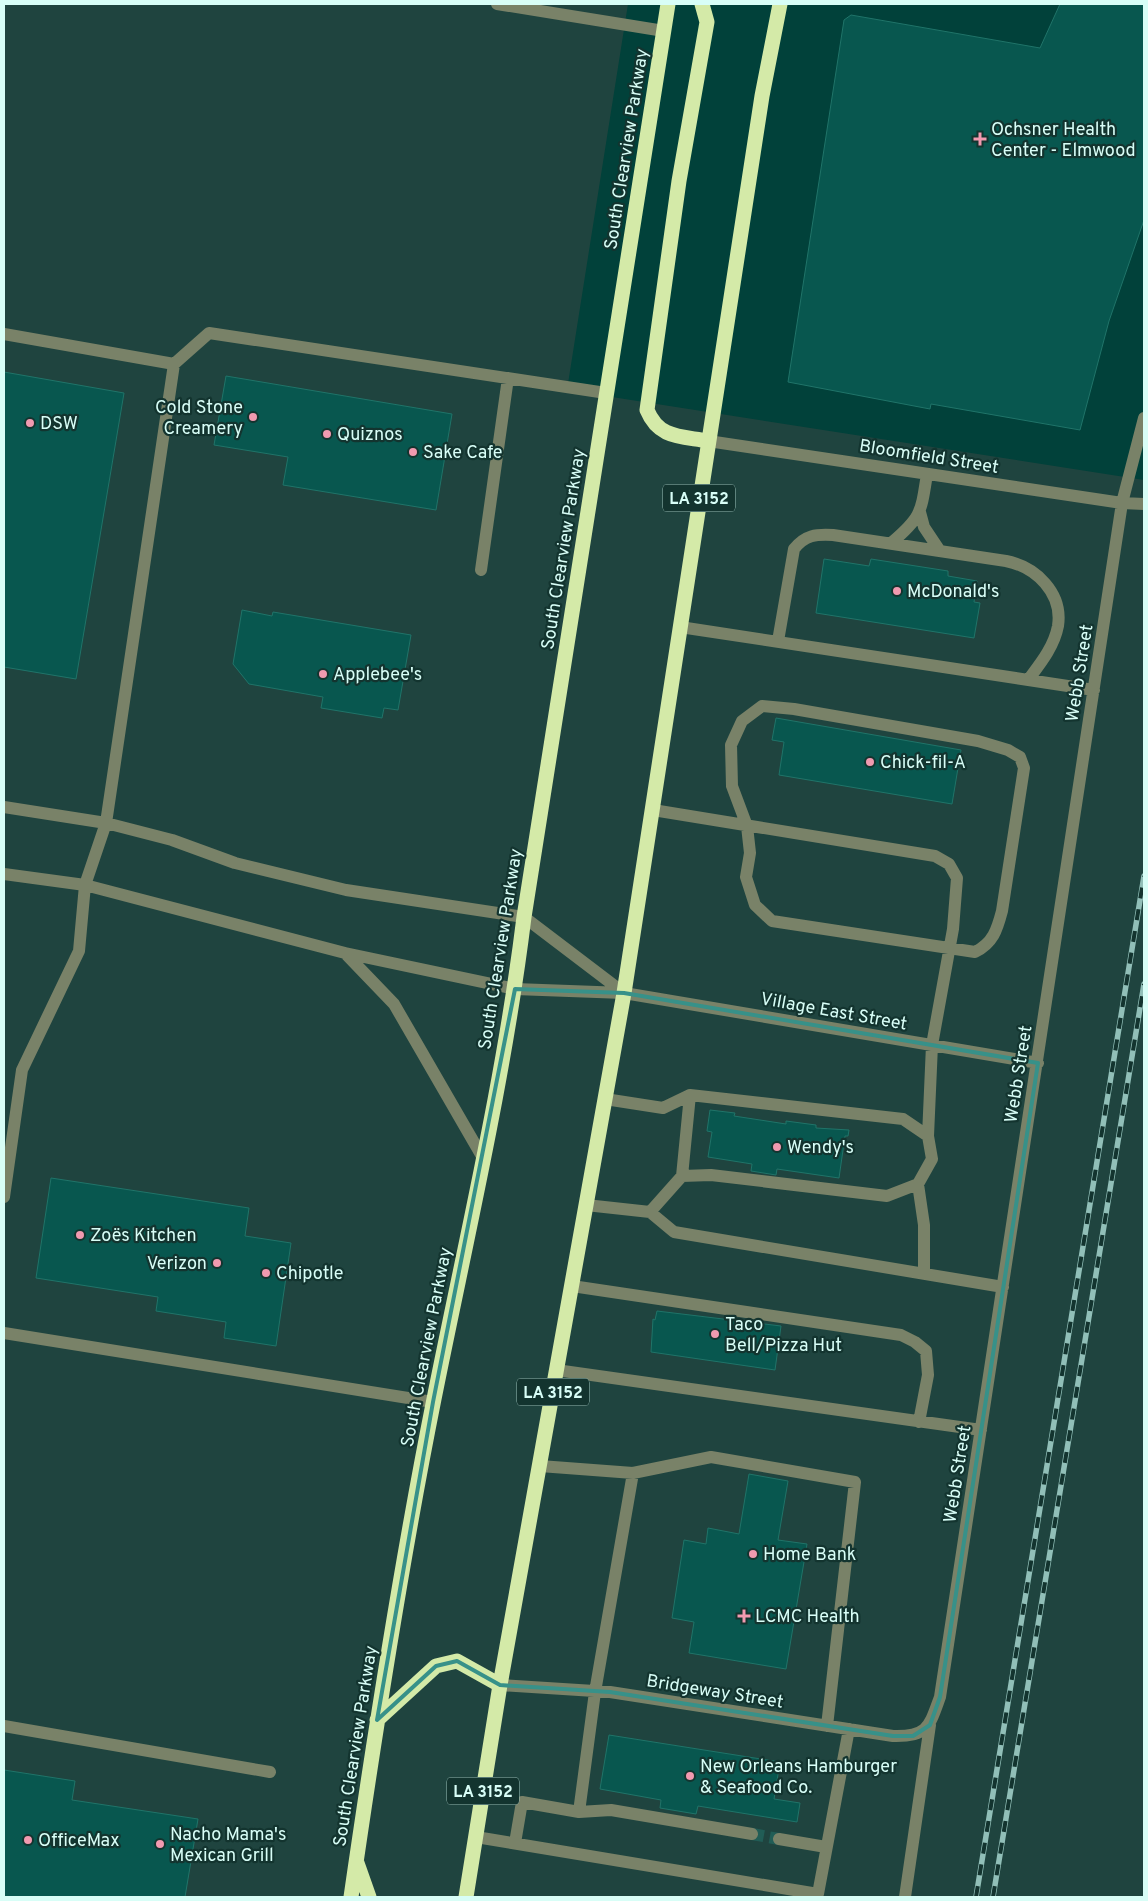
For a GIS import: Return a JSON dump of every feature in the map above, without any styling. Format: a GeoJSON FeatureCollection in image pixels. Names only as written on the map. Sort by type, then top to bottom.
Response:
{"type":"FeatureCollection","features":[{"type":"Feature","properties":{"kind":"highway","name":"South Clearview Parkway"},"geometry":{"type":"LineString","coordinates":[[351,1897],[377,1720],[433,1402],[483,1158],[515,989],[524,918],[668,4]]}},
{"type":"Feature","properties":{"kind":"highway"},"geometry":{"type":"LineString","coordinates":[[702,4],[707,22],[680,181],[647,410],[653,424],[666,433],[708,441]]}},
{"type":"Feature","properties":{"kind":"highway","name":"LA 3152"},"geometry":{"type":"LineString","coordinates":[[466,1897],[500,1685],[624,993],[654,810],[680,626],[762,96],[780,4]]}},
{"type":"Feature","properties":{"kind":"highway"},"geometry":{"type":"LineString","coordinates":[[377,1720],[436,1666],[457,1661],[500,1685]]}},
{"type":"Feature","properties":{"kind":"highway"},"geometry":{"type":"LineString","coordinates":[[356,1862],[370,1897]]}},
{"type":"Feature","properties":{"kind":"street"},"geometry":{"type":"LineString","coordinates":[[497,4],[568,10],[664,31]]}},
{"type":"Feature","properties":{"kind":"street"},"geometry":{"type":"LineString","coordinates":[[4,1197],[22,1070],[79,951],[85,885],[106,823],[174,364],[209,333],[606,393]]}},
{"type":"Feature","properties":{"kind":"street"},"geometry":{"type":"LineString","coordinates":[[4,334],[174,364]]}},
{"type":"Feature","properties":{"kind":"street"},"geometry":{"type":"LineString","coordinates":[[481,570],[508,378]]}},
{"type":"Feature","properties":{"kind":"street","name":"Webb Street"},"geometry":{"type":"LineString","coordinates":[[905,1897],[926,1729],[940,1697],[1122,503],[1144,418]]}},
{"type":"Feature","properties":{"kind":"street","name":"Bloomfield Street"},"geometry":{"type":"LineString","coordinates":[[708,441],[1122,503],[1144,504]]}},
{"type":"Feature","properties":{"kind":"street"},"geometry":{"type":"LineString","coordinates":[[927,474],[920,512],[924,528],[940,551]]}},
{"type":"Feature","properties":{"kind":"street"},"geometry":{"type":"LineString","coordinates":[[892,543],[904,532],[920,512]]}},
{"type":"Feature","properties":{"kind":"street"},"geometry":{"type":"LineString","coordinates":[[778,640],[794,549],[802,538],[818,534],[833,534],[892,543],[1017,563],[1047,583],[1058,609],[1058,626],[1043,661],[1028,680]]}},
{"type":"Feature","properties":{"kind":"street"},"geometry":{"type":"LineString","coordinates":[[680,626],[1094,690]]}},
{"type":"Feature","properties":{"kind":"street"},"geometry":{"type":"LineString","coordinates":[[762,706],[794,709],[978,741],[1008,750],[1020,757],[1024,768],[997,931],[987,946],[975,952],[948,948],[772,921],[755,904],[746,877],[750,853],[747,826],[732,786],[731,745],[742,721],[762,706]]}},
{"type":"Feature","properties":{"kind":"street"},"geometry":{"type":"LineString","coordinates":[[4,807],[106,823],[172,840],[235,863],[346,890],[524,918],[624,993]]}},
{"type":"Feature","properties":{"kind":"street"},"geometry":{"type":"LineString","coordinates":[[654,810],[935,856],[949,864],[957,878],[953,929],[948,948],[932,1045],[928,1136],[932,1158],[918,1184],[924,1225],[924,1273]]}},
{"type":"Feature","properties":{"kind":"street","name":"Village East Street"},"geometry":{"type":"LineString","coordinates":[[4,874],[85,885],[345,953],[515,989],[624,993],[1038,1063]]}},
{"type":"Feature","properties":{"kind":"street"},"geometry":{"type":"LineString","coordinates":[[345,953],[394,1004],[483,1158]]}},
{"type":"Feature","properties":{"kind":"street"},"geometry":{"type":"LineString","coordinates":[[605,1100],[663,1108],[690,1095],[903,1119],[928,1136]]}},
{"type":"Feature","properties":{"kind":"street"},"geometry":{"type":"LineString","coordinates":[[650,1212],[682,1176],[690,1095]]}},
{"type":"Feature","properties":{"kind":"street"},"geometry":{"type":"LineString","coordinates":[[682,1176],[711,1176],[887,1196],[918,1184]]}},
{"type":"Feature","properties":{"kind":"street"},"geometry":{"type":"LineString","coordinates":[[586,1205],[650,1212],[674,1232],[1003,1287]]}},
{"type":"Feature","properties":{"kind":"street"},"geometry":{"type":"LineString","coordinates":[[572,1286],[901,1335],[915,1342],[926,1351],[928,1375],[919,1422]]}},
{"type":"Feature","properties":{"kind":"street"},"geometry":{"type":"LineString","coordinates":[[4,1333],[433,1402]]}},
{"type":"Feature","properties":{"kind":"street"},"geometry":{"type":"LineString","coordinates":[[556,1370],[981,1430]]}},
{"type":"Feature","properties":{"kind":"street"},"geometry":{"type":"LineString","coordinates":[[540,1466],[633,1473],[711,1457],[855,1482],[827,1726]]}},
{"type":"Feature","properties":{"kind":"street"},"geometry":{"type":"LineString","coordinates":[[579,1812],[595,1692],[633,1473]]}},
{"type":"Feature","properties":{"kind":"street","name":"Bridgeway Street"},"geometry":{"type":"LineString","coordinates":[[500,1685],[595,1692],[893,1736],[913,1736],[926,1729]]}},
{"type":"Feature","properties":{"kind":"street"},"geometry":{"type":"LineString","coordinates":[[4,1726],[270,1772]]}},
{"type":"Feature","properties":{"kind":"street"},"geometry":{"type":"LineString","coordinates":[[476,1837],[818,1894],[849,1729]]}},
{"type":"Feature","properties":{"kind":"street"},"geometry":{"type":"LineString","coordinates":[[515,1843],[522,1802],[579,1812],[611,1810],[752,1834]]}},
{"type":"Feature","properties":{"kind":"street"},"geometry":{"type":"LineString","coordinates":[[779,1839],[826,1847]]}},
{"type":"Feature","properties":{"kind":"highlighted area"},"geometry":{"type":"Polygon","coordinates":[[[515,989],[624,993],[1038,1063],[940,1697],[930,1725],[913,1736],[893,1736],[610,1692],[500,1685],[457,1661],[436,1666],[377,1720],[433,1402],[515,989]]]}},
{"type":"Feature","properties":{"kind":"shaded area"},"geometry":{"type":"Polygon","coordinates":[[[4,4],[628,4],[567,390],[1144,480],[1144,1897],[4,1897],[4,4]]]}},
{"type":"Feature","properties":{"kind":"building","name":"Ochsner Health Center - Elmwood"},"geometry":{"type":"Polygon","coordinates":[[[1060,4],[1144,4],[1144,220],[1109,321],[1080,430],[931,404],[930,409],[788,382],[844,20],[851,15],[1040,48],[1060,4]]]}},
{"type":"Feature","properties":{"kind":"building"},"geometry":{"type":"Polygon","coordinates":[[[4,372],[124,393],[76,679],[4,667],[4,372]]]}},
{"type":"Feature","properties":{"kind":"building"},"geometry":{"type":"Polygon","coordinates":[[[226,376],[452,414],[436,510],[283,485],[288,457],[214,445],[226,376]]]}},
{"type":"Feature","properties":{"kind":"building","name":"McDonald's"},"geometry":{"type":"Polygon","coordinates":[[[824,559],[869,566],[871,559],[948,571],[948,576],[977,581],[974,602],[980,603],[974,638],[816,613],[824,559]]]}},
{"type":"Feature","properties":{"kind":"building","name":"Applebee's"},"geometry":{"type":"Polygon","coordinates":[[[242,610],[272,616],[273,612],[411,635],[398,710],[384,708],[382,718],[321,708],[323,697],[249,684],[233,664],[242,610]]]}},
{"type":"Feature","properties":{"kind":"building","name":"Chick-fil-A"},"geometry":{"type":"Polygon","coordinates":[[[776,718],[961,750],[952,804],[779,775],[784,742],[772,740],[776,718]]]}},
{"type":"Feature","properties":{"kind":"building","name":"Wendy's"},"geometry":{"type":"Polygon","coordinates":[[[710,1110],[735,1113],[734,1116],[786,1124],[786,1121],[816,1125],[816,1128],[849,1130],[848,1136],[845,1136],[839,1178],[777,1169],[776,1175],[751,1171],[752,1164],[708,1157],[712,1132],[707,1131],[710,1110]]]}},
{"type":"Feature","properties":{"kind":"building"},"geometry":{"type":"Polygon","coordinates":[[[51,1178],[249,1208],[245,1236],[291,1243],[276,1346],[224,1338],[226,1322],[156,1311],[158,1297],[36,1278],[51,1178]]]}},
{"type":"Feature","properties":{"kind":"building","name":"Taco Bell/Pizza Hut"},"geometry":{"type":"Polygon","coordinates":[[[657,1311],[781,1326],[775,1370],[651,1352],[653,1319],[655,1320],[657,1311]]]}},
{"type":"Feature","properties":{"kind":"building"},"geometry":{"type":"Polygon","coordinates":[[[749,1474],[788,1481],[778,1540],[807,1544],[786,1669],[689,1653],[694,1622],[672,1618],[684,1540],[706,1544],[708,1528],[739,1534],[749,1474]]]}},
{"type":"Feature","properties":{"kind":"building","name":"New Orleans Hamburger & Seafood Co."},"geometry":{"type":"Polygon","coordinates":[[[609,1735],[780,1762],[774,1799],[800,1803],[797,1822],[698,1806],[696,1814],[660,1808],[661,1800],[600,1789],[609,1735]]]}},
{"type":"Feature","properties":{"kind":"building"},"geometry":{"type":"Polygon","coordinates":[[[4,1770],[75,1781],[72,1800],[198,1819],[185,1897],[4,1897],[4,1770]]]}},
{"type":"Feature","properties":{"kind":"tunnel"},"geometry":{"type":"LineString","coordinates":[[752,1834],[779,1839]]}},
{"type":"Feature","properties":{"kind":"railway"},"geometry":{"type":"LineString","coordinates":[[976,1897],[1144,876]]}},
{"type":"Feature","properties":{"kind":"railway"},"geometry":{"type":"LineString","coordinates":[[993,1897],[1144,984]]}},
{"type":"Feature","properties":{"kind":"place","name":"Ochsner Health Center - Elmwood"},"geometry":{"type":"Point","coordinates":[980,139]}},
{"type":"Feature","properties":{"kind":"place","name":"Cold Stone Creamery"},"geometry":{"type":"Point","coordinates":[253,417]}},
{"type":"Feature","properties":{"kind":"place","name":"DSW"},"geometry":{"type":"Point","coordinates":[30,423]}},
{"type":"Feature","properties":{"kind":"place","name":"Quiznos"},"geometry":{"type":"Point","coordinates":[327,434]}},
{"type":"Feature","properties":{"kind":"place","name":"Sake Cafe"},"geometry":{"type":"Point","coordinates":[413,452]}},
{"type":"Feature","properties":{"kind":"place","name":"McDonald's"},"geometry":{"type":"Point","coordinates":[897,591]}},
{"type":"Feature","properties":{"kind":"place","name":"Applebee's"},"geometry":{"type":"Point","coordinates":[323,674]}},
{"type":"Feature","properties":{"kind":"place","name":"Chick-fil-A"},"geometry":{"type":"Point","coordinates":[870,762]}},
{"type":"Feature","properties":{"kind":"place","name":"Wendy's"},"geometry":{"type":"Point","coordinates":[777,1147]}},
{"type":"Feature","properties":{"kind":"place","name":"Zoës Kitchen"},"geometry":{"type":"Point","coordinates":[80,1235]}},
{"type":"Feature","properties":{"kind":"place","name":"Verizon"},"geometry":{"type":"Point","coordinates":[217,1263]}},
{"type":"Feature","properties":{"kind":"place","name":"Chipotle"},"geometry":{"type":"Point","coordinates":[266,1273]}},
{"type":"Feature","properties":{"kind":"place","name":"Taco Bell/Pizza Hut"},"geometry":{"type":"Point","coordinates":[715,1334]}},
{"type":"Feature","properties":{"kind":"place","name":"Home Bank"},"geometry":{"type":"Point","coordinates":[753,1554]}},
{"type":"Feature","properties":{"kind":"place","name":"LCMC Health"},"geometry":{"type":"Point","coordinates":[744,1616]}},
{"type":"Feature","properties":{"kind":"place","name":"New Orleans Hamburger & Seafood Co."},"geometry":{"type":"Point","coordinates":[690,1776]}},
{"type":"Feature","properties":{"kind":"place","name":"OfficeMax"},"geometry":{"type":"Point","coordinates":[28,1840]}},
{"type":"Feature","properties":{"kind":"place","name":"Nacho Mama's Mexican Grill"},"geometry":{"type":"Point","coordinates":[160,1844]}}]}
